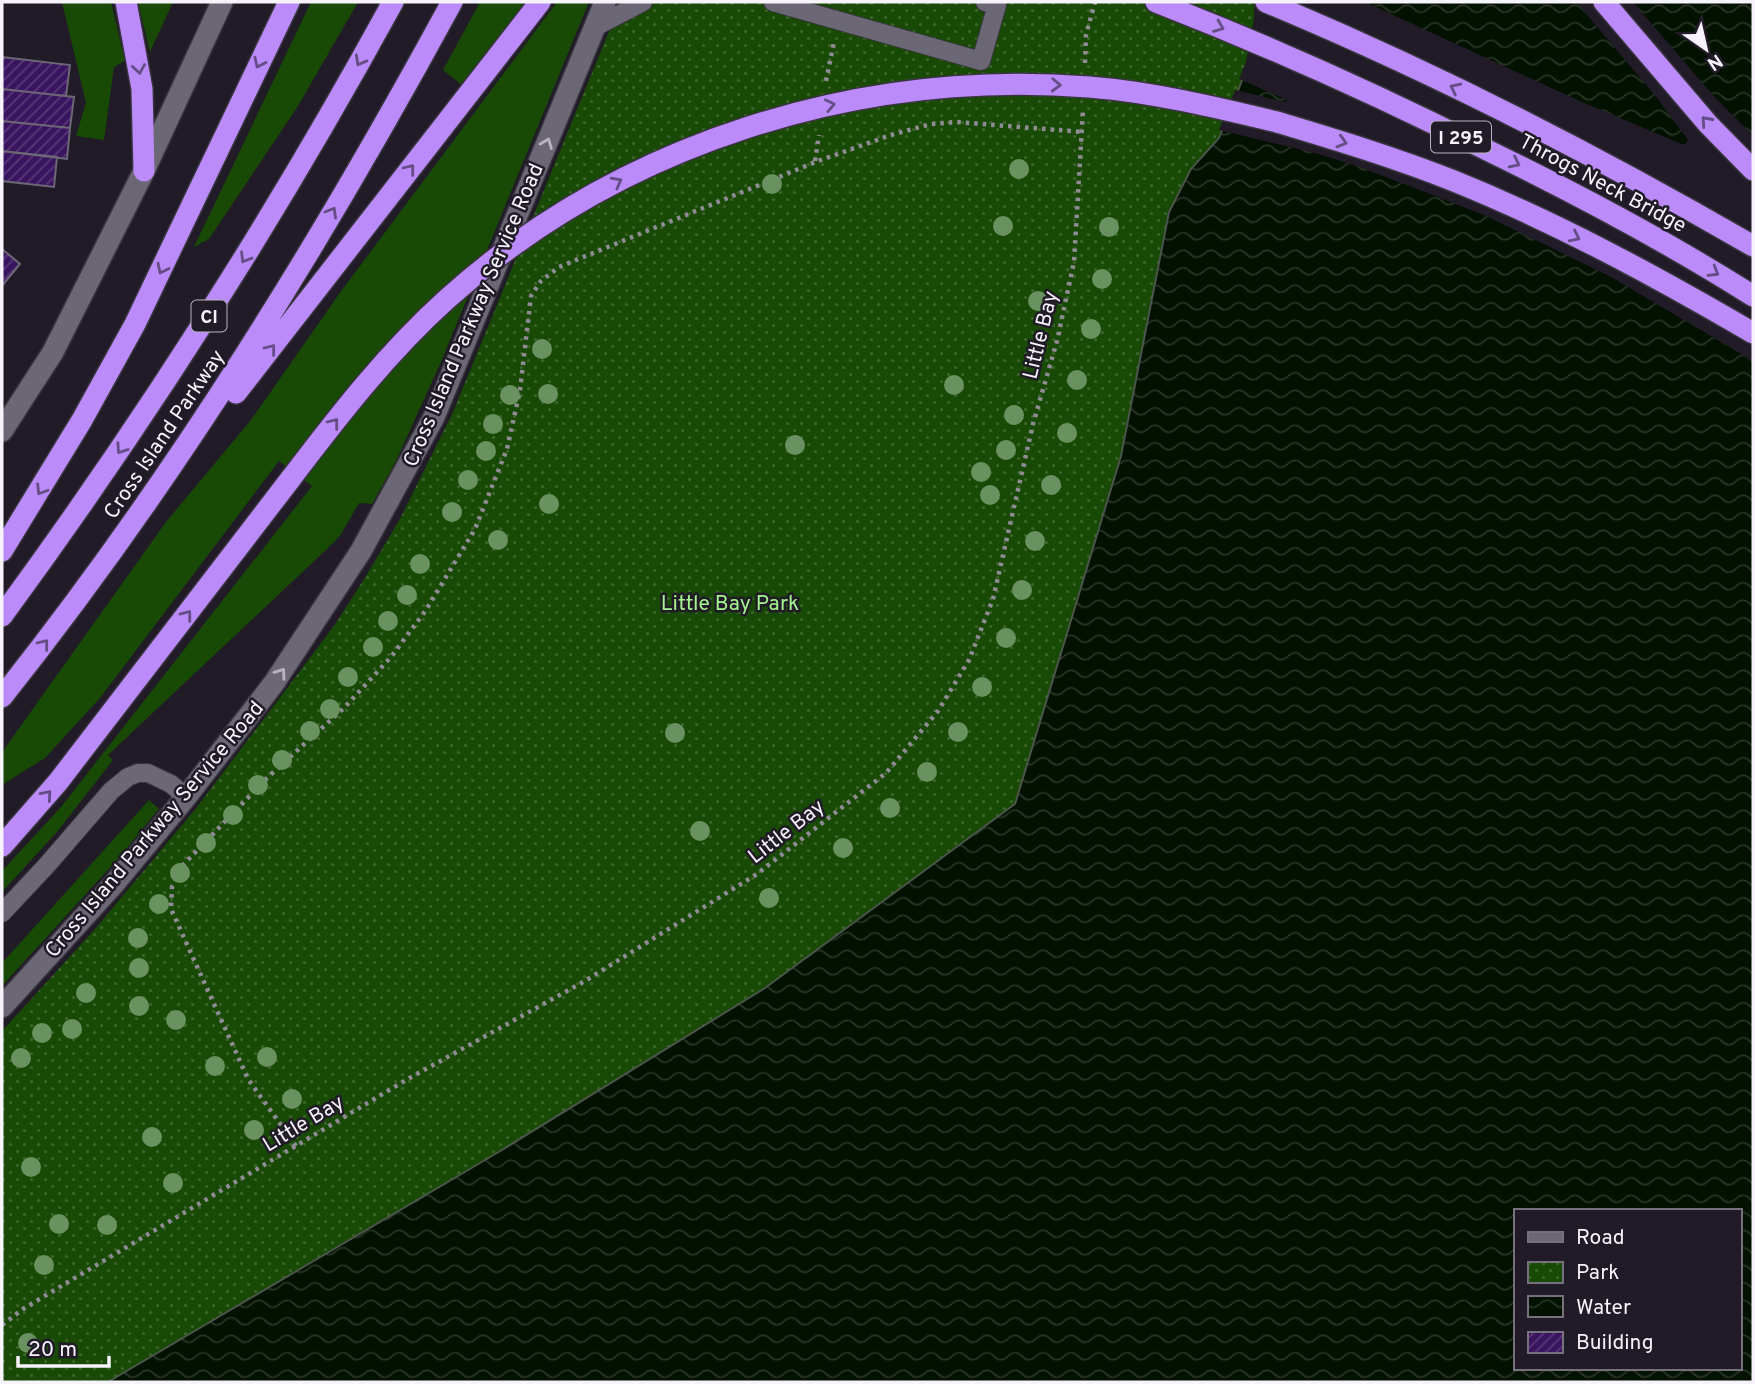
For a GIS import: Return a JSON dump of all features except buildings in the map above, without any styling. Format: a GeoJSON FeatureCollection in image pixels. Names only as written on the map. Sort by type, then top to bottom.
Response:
{"type":"FeatureCollection","features":[{"type":"Feature","properties":{"kind":"highway"},"geometry":{"type":"LineString","coordinates":[[126,2],[142,89],[144,171]]}},
{"type":"Feature","properties":{"kind":"highway"},"geometry":{"type":"LineString","coordinates":[[2,551],[75,432],[135,324],[289,2]]}},
{"type":"Feature","properties":{"kind":"highway","name":"Cross Island Parkway"},"geometry":{"type":"LineString","coordinates":[[2,616],[94,488],[215,306],[293,178],[393,2]]}},
{"type":"Feature","properties":{"kind":"highway","name":"Cross Island Parkway"},"geometry":{"type":"LineString","coordinates":[[2,697],[123,538],[185,449],[321,233],[452,2]]}},
{"type":"Feature","properties":{"kind":"highway"},"geometry":{"type":"LineString","coordinates":[[123,538],[540,2]]}},
{"type":"Feature","properties":{"kind":"highway","name":"Throgs Neck Bridge"},"geometry":{"type":"LineString","coordinates":[[1156,2],[1333,76],[1471,142],[1631,224],[1753,296]]}},
{"type":"Feature","properties":{"kind":"highway","name":"Throgs Neck Bridge"},"geometry":{"type":"LineString","coordinates":[[1266,2],[1400,61],[1491,105],[1635,179],[1753,246]]}},
{"type":"Feature","properties":{"kind":"highway"},"geometry":{"type":"LineString","coordinates":[[1604,2],[1709,124],[1753,170]]}},
{"type":"Feature","properties":{"kind":"highway"},"geometry":{"type":"LineString","coordinates":[[2,846],[58,782],[373,374],[411,333],[470,279],[546,223],[631,175],[716,138],[811,109],[911,91],[1001,84],[1091,87],[1194,103],[1277,122],[1384,155],[1492,198],[1621,259],[1753,334]]}},
{"type":"Feature","properties":{"kind":"street"},"geometry":{"type":"LineString","coordinates":[[2,431],[53,352],[144,171],[222,2]]}},
{"type":"Feature","properties":{"kind":"street","name":"Cross Island Parkway Service Road"},"geometry":{"type":"LineString","coordinates":[[2,1007],[106,892],[186,797],[310,631],[361,551],[404,474],[444,393],[605,2]]}},
{"type":"Feature","properties":{"kind":"lane"},"geometry":{"type":"LineString","coordinates":[[595,27],[643,2]]}},
{"type":"Feature","properties":{"kind":"lane"},"geometry":{"type":"LineString","coordinates":[[773,2],[981,61],[997,5],[985,2]]}},
{"type":"Feature","properties":{"kind":"lane"},"geometry":{"type":"LineString","coordinates":[[2,913],[111,790],[128,777],[138,773],[160,777],[186,797]]}},
{"type":"Feature","properties":{"kind":"path"},"geometry":{"type":"LineString","coordinates":[[1085,76],[1086,35],[1096,2]]}},
{"type":"Feature","properties":{"kind":"path","name":"Little Bay"},"geometry":{"type":"LineString","coordinates":[[2,1325],[34,1302],[406,1080],[585,981],[757,874],[886,773],[938,711],[969,660],[993,599],[1074,262],[1084,104]]}},
{"type":"Feature","properties":{"kind":"path"},"geometry":{"type":"LineString","coordinates":[[296,1146],[248,1079],[171,909],[172,887],[193,855],[267,778],[345,707],[391,657],[433,598],[475,529],[507,449],[520,390],[531,296],[541,281],[559,267],[818,161],[931,124],[957,122],[1083,132]]}},
{"type":"Feature","properties":{"kind":"green space"},"geometry":{"type":"Polygon","coordinates":[[[62,2],[111,2],[125,61],[114,67],[104,140],[76,136],[86,103],[62,2]]]}},
{"type":"Feature","properties":{"kind":"green space"},"geometry":{"type":"Polygon","coordinates":[[[138,2],[173,2],[150,52],[138,2]]]}},
{"type":"Feature","properties":{"kind":"green space"},"geometry":{"type":"Polygon","coordinates":[[[311,2],[358,2],[298,106],[209,239],[194,247],[311,2]]]}},
{"type":"Feature","properties":{"kind":"green space"},"geometry":{"type":"Polygon","coordinates":[[[480,2],[526,2],[462,85],[443,70],[480,2]]]}},
{"type":"Feature","properties":{"kind":"green space"},"geometry":{"type":"Polygon","coordinates":[[[557,2],[589,2],[441,362],[396,461],[372,504],[359,503],[340,536],[108,755],[113,760],[57,832],[2,892],[2,871],[61,807],[312,486],[279,461],[100,698],[45,758],[2,785],[2,755],[5,748],[166,522],[251,420],[339,294],[557,2]]]}},
{"type":"Feature","properties":{"kind":"green space","name":"Little Bay Park"},"geometry":{"type":"Polygon","coordinates":[[[621,2],[1258,2],[1249,63],[1219,138],[1191,169],[1169,212],[1121,456],[1015,804],[765,988],[497,1153],[108,1382],[2,1382],[2,1031],[95,929],[197,807],[334,626],[366,576],[401,517],[453,412],[621,2]]]}},
{"type":"Feature","properties":{"kind":"green space"},"geometry":{"type":"Polygon","coordinates":[[[149,800],[159,809],[117,860],[2,986],[2,963],[149,800]]]}},
{"type":"Feature","properties":{"kind":"water"},"geometry":{"type":"Polygon","coordinates":[[[1258,2],[1753,2],[1753,1382],[108,1382],[497,1153],[765,988],[1015,804],[1121,456],[1169,212],[1191,169],[1219,138],[1249,63],[1258,2]]]}},
{"type":"Feature","properties":{"kind":"pier"},"geometry":{"type":"Polygon","coordinates":[[[1254,2],[1365,2],[1580,101],[1684,145],[1688,140],[1657,98],[1576,2],[1633,2],[1712,94],[1753,136],[1753,361],[1611,277],[1484,215],[1357,166],[1219,130],[1235,90],[1286,102],[1287,100],[1239,79],[1246,62],[1254,18],[1254,2]]]}}]}
